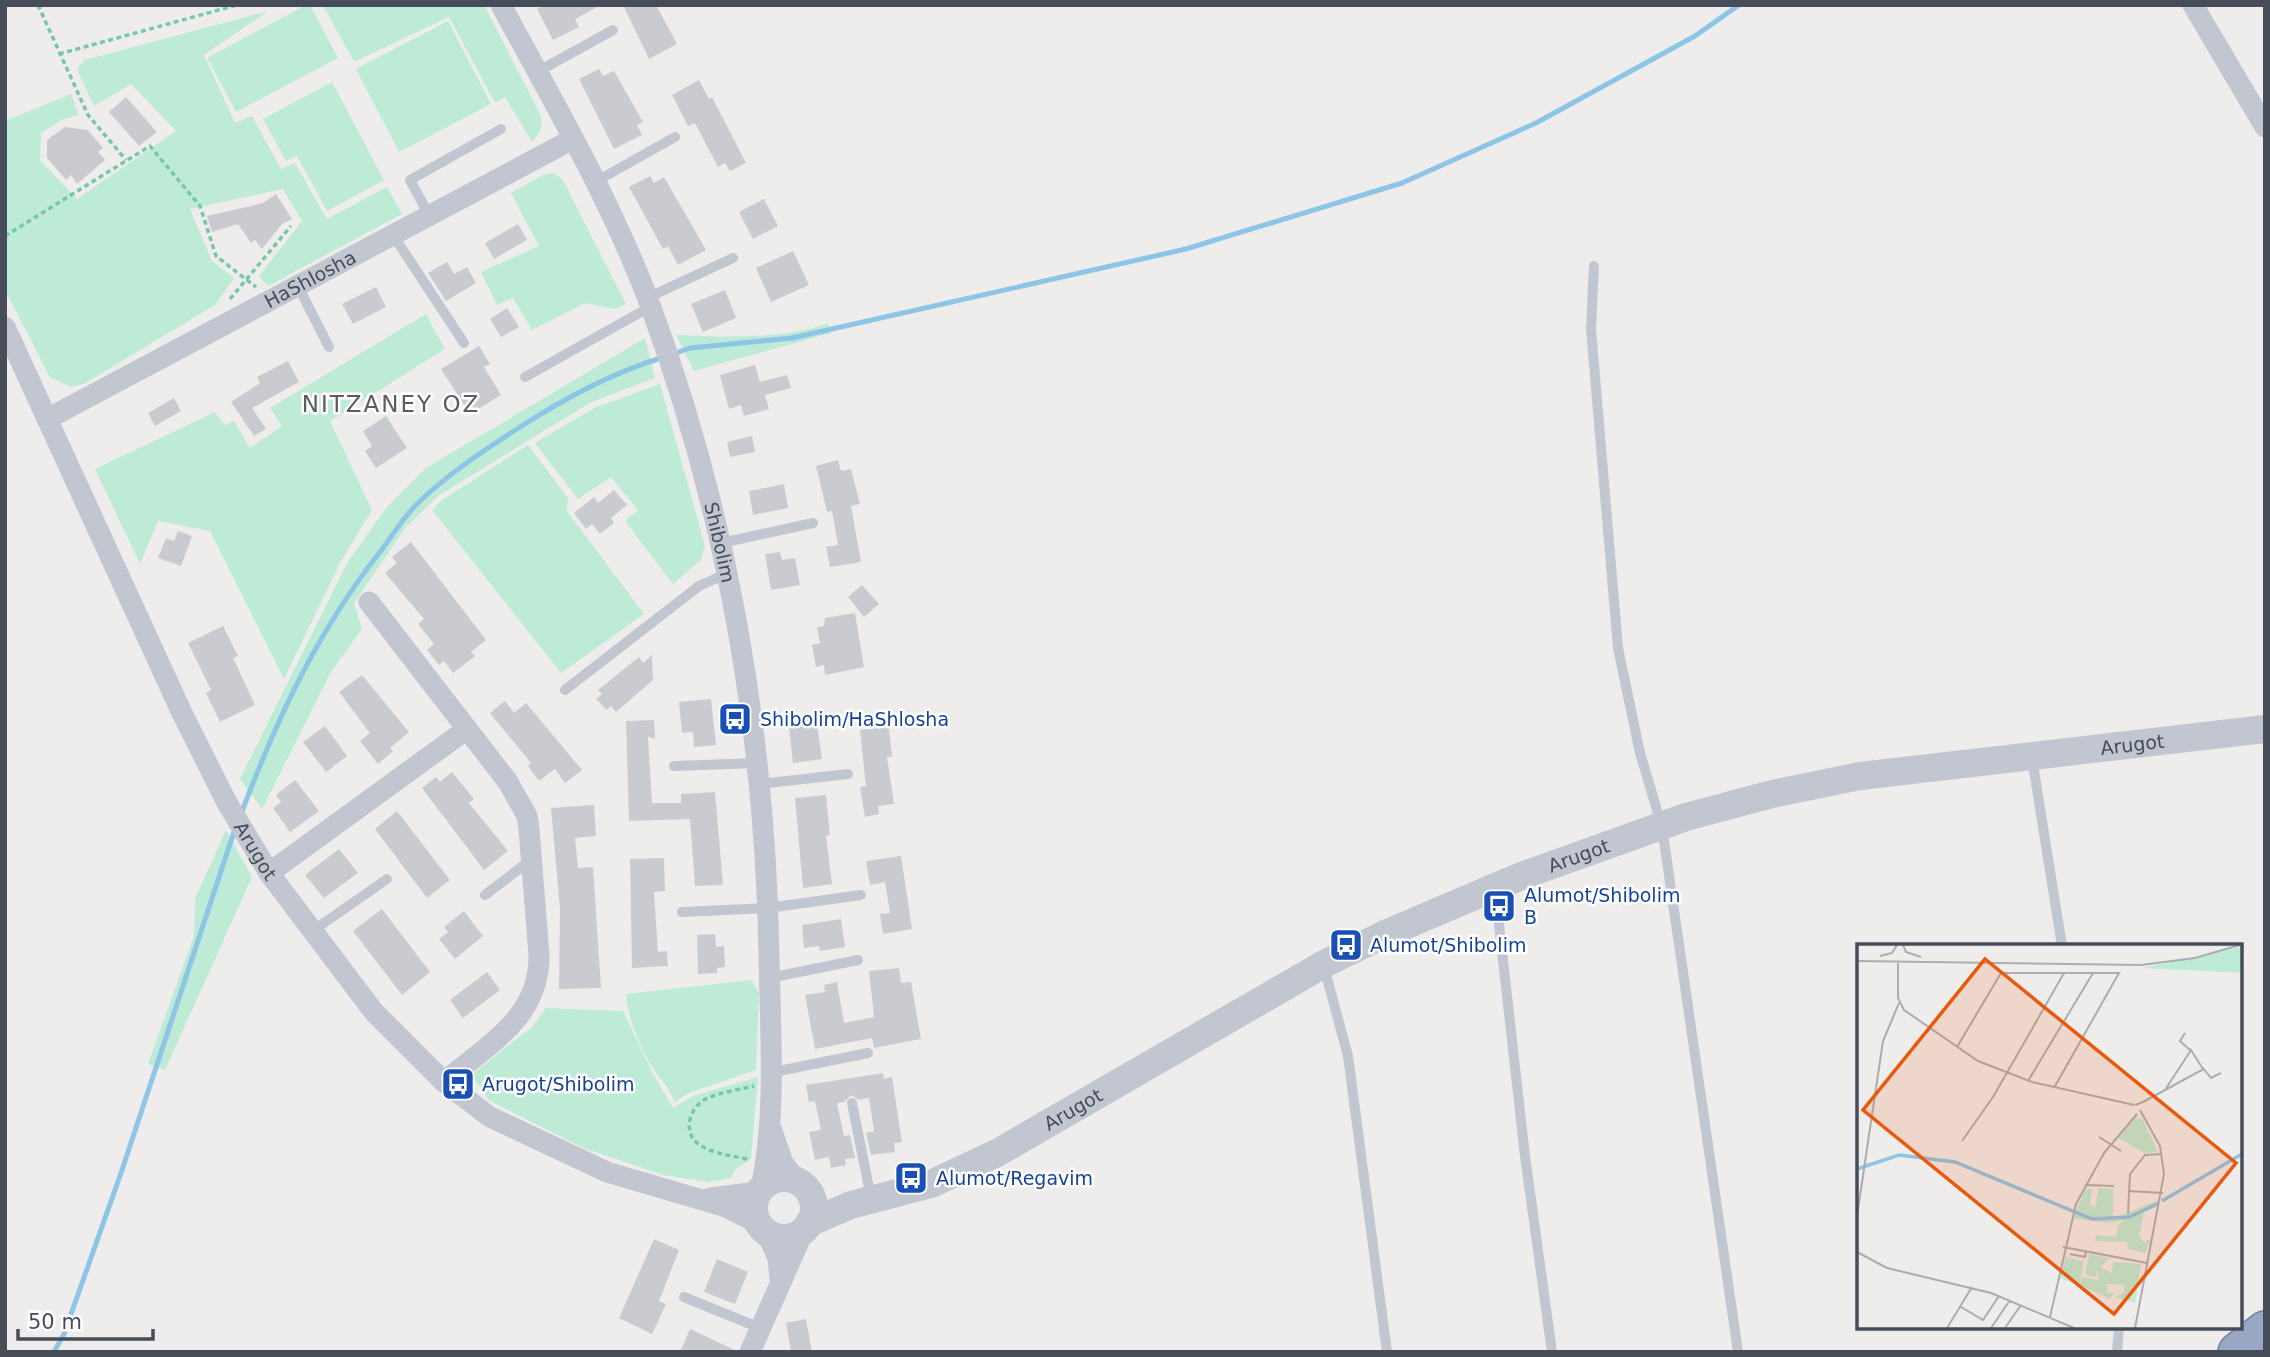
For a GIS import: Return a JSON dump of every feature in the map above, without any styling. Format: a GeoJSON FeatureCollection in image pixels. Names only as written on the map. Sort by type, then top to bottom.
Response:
{"type":"FeatureCollection","features":[{"type":"Feature","properties":{"kind":"highway"},"geometry":{"type":"LineString","coordinates":[[2237,1352],[2265,1330]]}},
{"type":"Feature","properties":{"kind":"street","name":"Shibolim"},"geometry":{"type":"LineString","coordinates":[[501,5],[573,139],[649,302],[693,427],[728,573],[758,763],[768,908],[768,1119],[761,1182]]}},
{"type":"Feature","properties":{"kind":"street"},"geometry":{"type":"LineString","coordinates":[[2193,5],[2265,127]]}},
{"type":"Feature","properties":{"kind":"street","name":"HaShlosha"},"geometry":{"type":"LineString","coordinates":[[47,419],[573,139]]}},
{"type":"Feature","properties":{"kind":"street","name":"Arugot"},"geometry":{"type":"LineString","coordinates":[[5,327],[207,766],[269,873],[374,1012],[444,1082],[490,1116],[531,1138],[634,1182],[726,1207],[762,1227]]}},
{"type":"Feature","properties":{"kind":"street"},"geometry":{"type":"LineString","coordinates":[[369,602],[467,729],[520,801],[527,816],[539,963],[532,1000],[512,1025],[444,1082]]}},
{"type":"Feature","properties":{"kind":"street"},"geometry":{"type":"LineString","coordinates":[[269,873],[467,729]]}},
{"type":"Feature","properties":{"kind":"street","name":"Arugot"},"geometry":{"type":"LineString","coordinates":[[807,1226],[873,1198],[930,1184],[997,1153],[1324,964],[1495,887],[1662,827],[1738,802],[1860,776],[2265,729]]}},
{"type":"Feature","properties":{"kind":"street","name":"Shibolim"},"geometry":{"type":"LineString","coordinates":[[768,1119],[778,1152],[801,1183]]}},
{"type":"Feature","properties":{"kind":"street"},"geometry":{"type":"LineString","coordinates":[[750,1352],[814,1205],[801,1183],[774,1180],[761,1182],[754,1213],[778,1258],[779,1281]]}},
{"type":"Feature","properties":{"kind":"street","name":"Arugot"},"geometry":{"type":"LineString","coordinates":[[698,1199],[761,1182]]}},
{"type":"Feature","properties":{"kind":"street","name":"Arugot"},"geometry":{"type":"LineString","coordinates":[[801,1183],[834,1198],[873,1198]]}},
{"type":"Feature","properties":{"kind":"street"},"geometry":{"type":"LineString","coordinates":[[762,1227],[783,1237],[794,1236],[807,1226]]}},
{"type":"Feature","properties":{"kind":"lane"},"geometry":{"type":"LineString","coordinates":[[537,72],[613,30]]}},
{"type":"Feature","properties":{"kind":"lane"},"geometry":{"type":"LineString","coordinates":[[429,215],[410,180],[501,129]]}},
{"type":"Feature","properties":{"kind":"lane"},"geometry":{"type":"LineString","coordinates":[[594,182],[675,137]]}},
{"type":"Feature","properties":{"kind":"lane"},"geometry":{"type":"LineString","coordinates":[[393,235],[464,343]]}},
{"type":"Feature","properties":{"kind":"lane"},"geometry":{"type":"LineString","coordinates":[[525,377],[649,302],[733,258]]}},
{"type":"Feature","properties":{"kind":"lane"},"geometry":{"type":"LineString","coordinates":[[1594,267],[1591,329],[1618,648],[1640,753],[1662,827],[1738,1352]]}},
{"type":"Feature","properties":{"kind":"lane"},"geometry":{"type":"LineString","coordinates":[[298,285],[329,347]]}},
{"type":"Feature","properties":{"kind":"lane"},"geometry":{"type":"LineString","coordinates":[[721,543],[813,523]]}},
{"type":"Feature","properties":{"kind":"lane"},"geometry":{"type":"LineString","coordinates":[[565,690],[699,586],[728,573]]}},
{"type":"Feature","properties":{"kind":"lane"},"geometry":{"type":"LineString","coordinates":[[2032,755],[2062,944]]}},
{"type":"Feature","properties":{"kind":"lane"},"geometry":{"type":"LineString","coordinates":[[674,766],[758,763]]}},
{"type":"Feature","properties":{"kind":"lane"},"geometry":{"type":"LineString","coordinates":[[760,784],[848,774]]}},
{"type":"Feature","properties":{"kind":"lane"},"geometry":{"type":"LineString","coordinates":[[485,895],[532,859]]}},
{"type":"Feature","properties":{"kind":"lane"},"geometry":{"type":"LineString","coordinates":[[311,932],[387,879]]}},
{"type":"Feature","properties":{"kind":"lane"},"geometry":{"type":"LineString","coordinates":[[1495,887],[1525,1156],[1552,1352]]}},
{"type":"Feature","properties":{"kind":"lane"},"geometry":{"type":"LineString","coordinates":[[682,912],[768,908],[861,895]]}},
{"type":"Feature","properties":{"kind":"lane"},"geometry":{"type":"LineString","coordinates":[[769,978],[858,960]]}},
{"type":"Feature","properties":{"kind":"lane"},"geometry":{"type":"LineString","coordinates":[[1324,964],[1348,1056],[1388,1352]]}},
{"type":"Feature","properties":{"kind":"lane"},"geometry":{"type":"LineString","coordinates":[[769,1077],[868,1053]]}},
{"type":"Feature","properties":{"kind":"lane"},"geometry":{"type":"LineString","coordinates":[[852,1103],[873,1198]]}},
{"type":"Feature","properties":{"kind":"lane"},"geometry":{"type":"LineString","coordinates":[[684,1297],[760,1328]]}},
{"type":"Feature","properties":{"kind":"lane"},"geometry":{"type":"LineString","coordinates":[[2117,1352],[2119,1329]]}},
{"type":"Feature","properties":{"kind":"path"},"geometry":{"type":"LineString","coordinates":[[38,5],[88,115],[127,161]]}},
{"type":"Feature","properties":{"kind":"path"},"geometry":{"type":"LineString","coordinates":[[59,54],[237,5]]}},
{"type":"Feature","properties":{"kind":"path"},"geometry":{"type":"LineString","coordinates":[[5,236],[150,146],[200,206],[216,256],[272,300]]}},
{"type":"Feature","properties":{"kind":"path"},"geometry":{"type":"LineString","coordinates":[[225,304],[291,226]]}},
{"type":"Feature","properties":{"kind":"path"},"geometry":{"type":"LineString","coordinates":[[761,1182],[692,1140],[688,1130],[694,1108],[709,1097],[769,1077]]}},
{"type":"Feature","properties":{"kind":"green space"},"geometry":{"type":"Polygon","coordinates":[[[310,5],[338,58],[236,112],[207,58],[310,5]]]}},
{"type":"Feature","properties":{"kind":"green space"},"geometry":{"type":"Polygon","coordinates":[[[323,5],[484,5],[539,112],[542,125],[537,135],[532,142],[505,97],[495,103],[449,17],[354,62],[323,5]]]}},
{"type":"Feature","properties":{"kind":"green space"},"geometry":{"type":"Polygon","coordinates":[[[268,11],[204,55],[235,123],[252,116],[281,169],[295,163],[327,219],[387,187],[402,214],[268,286],[259,276],[302,221],[283,189],[190,209],[212,261],[234,278],[215,305],[84,384],[71,387],[50,377],[5,290],[5,121],[71,94],[79,115],[63,119],[41,133],[40,160],[77,199],[176,131],[131,84],[94,106],[78,72],[78,67],[85,60],[268,11]]]}},
{"type":"Feature","properties":{"kind":"green space"},"geometry":{"type":"Polygon","coordinates":[[[448,21],[491,104],[399,152],[356,69],[448,21]]]}},
{"type":"Feature","properties":{"kind":"green space"},"geometry":{"type":"Polygon","coordinates":[[[332,82],[384,180],[327,211],[297,156],[286,161],[263,119],[332,82]]]}},
{"type":"Feature","properties":{"kind":"green space"},"geometry":{"type":"Polygon","coordinates":[[[554,173],[563,180],[626,304],[615,309],[585,303],[532,330],[513,298],[497,305],[481,272],[539,246],[511,193],[543,175],[554,173]]]}},
{"type":"Feature","properties":{"kind":"green space"},"geometry":{"type":"Polygon","coordinates":[[[426,314],[445,349],[330,421],[372,510],[340,563],[284,679],[210,531],[158,521],[140,564],[95,469],[215,412],[225,425],[234,421],[250,448],[282,426],[270,408],[426,314]]]}},
{"type":"Feature","properties":{"kind":"green space"},"geometry":{"type":"Polygon","coordinates":[[[828,323],[831,333],[694,371],[676,335],[772,335],[828,323]]]}},
{"type":"Feature","properties":{"kind":"green space"},"geometry":{"type":"Polygon","coordinates":[[[645,338],[655,378],[591,402],[438,496],[406,527],[354,603],[362,629],[331,672],[262,809],[240,779],[347,563],[387,507],[426,468],[645,338]]]}},
{"type":"Feature","properties":{"kind":"green space"},"geometry":{"type":"Polygon","coordinates":[[[660,384],[705,546],[701,560],[673,584],[625,521],[638,510],[611,477],[578,499],[535,443],[594,408],[660,384]]]}},
{"type":"Feature","properties":{"kind":"green space"},"geometry":{"type":"Polygon","coordinates":[[[528,445],[568,498],[567,511],[644,614],[561,673],[432,510],[442,500],[528,445]]]}},
{"type":"Feature","properties":{"kind":"green space"},"geometry":{"type":"Polygon","coordinates":[[[226,830],[252,877],[165,1070],[148,1064],[194,936],[195,899],[226,830]]]}},
{"type":"Feature","properties":{"kind":"green space"},"geometry":{"type":"Polygon","coordinates":[[[751,980],[759,993],[756,1070],[689,1093],[674,1102],[640,1045],[629,1014],[626,994],[751,980]]]}},
{"type":"Feature","properties":{"kind":"green space"},"geometry":{"type":"Polygon","coordinates":[[[546,1008],[623,1011],[652,1072],[673,1108],[693,1096],[758,1077],[751,1159],[736,1169],[730,1178],[721,1180],[707,1182],[664,1175],[583,1148],[490,1101],[474,1079],[475,1072],[532,1027],[546,1008]]]}},
{"type":"Feature","properties":{"kind":"building"},"geometry":{"type":"Polygon","coordinates":[[[545,5],[601,5],[575,19],[579,27],[553,40],[537,9],[545,5]]]}},
{"type":"Feature","properties":{"kind":"building"},"geometry":{"type":"Polygon","coordinates":[[[623,5],[656,5],[677,44],[649,59],[623,5]]]}},
{"type":"Feature","properties":{"kind":"building"},"geometry":{"type":"Polygon","coordinates":[[[599,69],[603,76],[614,71],[643,122],[637,125],[642,135],[614,149],[579,79],[599,69]]]}},
{"type":"Feature","properties":{"kind":"building"},"geometry":{"type":"Polygon","coordinates":[[[699,80],[709,99],[712,97],[746,163],[730,171],[725,163],[718,167],[695,123],[688,126],[672,95],[699,80]]]}},
{"type":"Feature","properties":{"kind":"building"},"geometry":{"type":"Polygon","coordinates":[[[126,97],[157,132],[139,146],[109,112],[126,97]]]}},
{"type":"Feature","properties":{"kind":"building"},"geometry":{"type":"Polygon","coordinates":[[[65,127],[88,130],[103,148],[98,152],[105,160],[77,184],[71,175],[66,180],[47,158],[47,140],[65,127]]]}},
{"type":"Feature","properties":{"kind":"building"},"geometry":{"type":"Polygon","coordinates":[[[650,176],[654,183],[664,177],[706,250],[678,265],[668,246],[663,249],[629,187],[650,176]]]}},
{"type":"Feature","properties":{"kind":"building"},"geometry":{"type":"Polygon","coordinates":[[[276,194],[292,219],[282,224],[262,249],[255,240],[251,243],[238,224],[212,232],[207,216],[263,203],[276,194]]]}},
{"type":"Feature","properties":{"kind":"building"},"geometry":{"type":"Polygon","coordinates":[[[764,199],[778,226],[753,239],[739,212],[764,199]]]}},
{"type":"Feature","properties":{"kind":"building"},"geometry":{"type":"Polygon","coordinates":[[[518,224],[527,240],[494,259],[485,243],[518,224]]]}},
{"type":"Feature","properties":{"kind":"building"},"geometry":{"type":"Polygon","coordinates":[[[793,251],[809,285],[771,302],[756,268],[793,251]]]}},
{"type":"Feature","properties":{"kind":"building"},"geometry":{"type":"Polygon","coordinates":[[[447,262],[454,274],[467,267],[476,283],[446,301],[428,273],[447,262]]]}},
{"type":"Feature","properties":{"kind":"building"},"geometry":{"type":"Polygon","coordinates":[[[376,287],[386,307],[353,324],[342,304],[376,287]]]}},
{"type":"Feature","properties":{"kind":"building"},"geometry":{"type":"Polygon","coordinates":[[[725,290],[736,318],[703,332],[691,304],[725,290]]]}},
{"type":"Feature","properties":{"kind":"building"},"geometry":{"type":"Polygon","coordinates":[[[507,308],[519,327],[501,337],[490,319],[507,308]]]}},
{"type":"Feature","properties":{"kind":"building"},"geometry":{"type":"Polygon","coordinates":[[[479,346],[490,364],[484,367],[501,395],[470,414],[441,369],[479,346]]]}},
{"type":"Feature","properties":{"kind":"building"},"geometry":{"type":"Polygon","coordinates":[[[288,361],[299,382],[252,408],[266,429],[254,436],[231,402],[260,383],[257,377],[288,361]]]}},
{"type":"Feature","properties":{"kind":"building"},"geometry":{"type":"Polygon","coordinates":[[[755,365],[760,382],[787,375],[791,388],[765,395],[769,409],[744,416],[741,405],[729,409],[720,375],[755,365]]]}},
{"type":"Feature","properties":{"kind":"building"},"geometry":{"type":"Polygon","coordinates":[[[174,398],[181,411],[155,426],[148,413],[174,398]]]}},
{"type":"Feature","properties":{"kind":"building"},"geometry":{"type":"Polygon","coordinates":[[[386,416],[407,448],[376,468],[365,451],[372,446],[363,431],[386,416]]]}},
{"type":"Feature","properties":{"kind":"building"},"geometry":{"type":"Polygon","coordinates":[[[752,436],[755,452],[730,457],[727,442],[752,436]]]}},
{"type":"Feature","properties":{"kind":"building"},"geometry":{"type":"Polygon","coordinates":[[[838,460],[841,471],[851,469],[860,504],[851,506],[861,562],[830,567],[826,547],[838,545],[832,511],[827,512],[816,466],[838,460]]]}},
{"type":"Feature","properties":{"kind":"building"},"geometry":{"type":"Polygon","coordinates":[[[784,484],[788,508],[753,515],[749,491],[784,484]]]}},
{"type":"Feature","properties":{"kind":"building"},"geometry":{"type":"Polygon","coordinates":[[[614,490],[627,505],[611,518],[614,523],[600,534],[592,524],[586,529],[574,513],[594,497],[598,503],[614,490]]]}},
{"type":"Feature","properties":{"kind":"building"},"geometry":{"type":"Polygon","coordinates":[[[178,531],[192,536],[181,566],[158,558],[166,538],[174,541],[178,531]]]}},
{"type":"Feature","properties":{"kind":"building"},"geometry":{"type":"Polygon","coordinates":[[[411,542],[486,640],[471,652],[475,656],[453,673],[444,661],[439,665],[427,650],[434,644],[418,624],[424,619],[385,573],[397,563],[392,557],[411,542]]]}},
{"type":"Feature","properties":{"kind":"building"},"geometry":{"type":"Polygon","coordinates":[[[780,552],[782,560],[795,558],[800,585],[771,590],[765,554],[780,552]]]}},
{"type":"Feature","properties":{"kind":"building"},"geometry":{"type":"Polygon","coordinates":[[[862,585],[879,604],[864,617],[848,597],[862,585]]]}},
{"type":"Feature","properties":{"kind":"building"},"geometry":{"type":"Polygon","coordinates":[[[855,613],[864,667],[825,675],[824,665],[816,667],[812,645],[820,643],[817,627],[824,626],[825,618],[855,613]]]}},
{"type":"Feature","properties":{"kind":"building"},"geometry":{"type":"Polygon","coordinates":[[[223,626],[238,656],[233,658],[255,705],[220,722],[206,693],[211,690],[188,643],[223,626]]]}},
{"type":"Feature","properties":{"kind":"building"},"geometry":{"type":"Polygon","coordinates":[[[652,655],[653,680],[616,712],[611,706],[607,710],[596,699],[602,694],[598,690],[639,657],[643,663],[652,655]]]}},
{"type":"Feature","properties":{"kind":"building"},"geometry":{"type":"Polygon","coordinates":[[[362,675],[409,732],[390,748],[393,751],[378,764],[360,741],[370,733],[339,692],[362,675]]]}},
{"type":"Feature","properties":{"kind":"building"},"geometry":{"type":"Polygon","coordinates":[[[711,699],[716,745],[694,747],[693,732],[682,733],[679,702],[711,699]]]}},
{"type":"Feature","properties":{"kind":"building"},"geometry":{"type":"Polygon","coordinates":[[[505,701],[514,713],[526,703],[582,770],[565,783],[555,769],[539,781],[528,766],[531,763],[490,713],[505,701]]]}},
{"type":"Feature","properties":{"kind":"building"},"geometry":{"type":"Polygon","coordinates":[[[654,720],[655,739],[648,737],[652,803],[681,803],[681,794],[715,792],[723,885],[695,886],[690,819],[629,821],[626,721],[654,720]]]}},
{"type":"Feature","properties":{"kind":"building"},"geometry":{"type":"Polygon","coordinates":[[[817,724],[822,759],[793,763],[789,727],[817,724]]]}},
{"type":"Feature","properties":{"kind":"building"},"geometry":{"type":"Polygon","coordinates":[[[325,726],[347,756],[326,772],[303,742],[325,726]]]}},
{"type":"Feature","properties":{"kind":"building"},"geometry":{"type":"Polygon","coordinates":[[[889,727],[892,757],[887,757],[894,804],[878,806],[879,814],[865,817],[860,787],[866,786],[860,730],[889,727]]]}},
{"type":"Feature","properties":{"kind":"building"},"geometry":{"type":"Polygon","coordinates":[[[452,772],[474,799],[469,803],[508,851],[484,870],[422,788],[436,777],[440,782],[452,772]]]}},
{"type":"Feature","properties":{"kind":"building"},"geometry":{"type":"Polygon","coordinates":[[[295,780],[319,811],[290,832],[273,808],[281,802],[276,795],[295,780]]]}},
{"type":"Feature","properties":{"kind":"building"},"geometry":{"type":"Polygon","coordinates":[[[826,795],[830,835],[826,836],[832,884],[803,888],[795,798],[826,795]]]}},
{"type":"Feature","properties":{"kind":"building"},"geometry":{"type":"Polygon","coordinates":[[[594,805],[596,836],[575,838],[578,868],[593,867],[601,988],[559,989],[560,909],[551,808],[594,805]]]}},
{"type":"Feature","properties":{"kind":"building"},"geometry":{"type":"Polygon","coordinates":[[[397,811],[450,880],[427,898],[375,829],[397,811]]]}},
{"type":"Feature","properties":{"kind":"building"},"geometry":{"type":"Polygon","coordinates":[[[339,849],[358,873],[324,898],[305,875],[339,849]]]}},
{"type":"Feature","properties":{"kind":"building"},"geometry":{"type":"Polygon","coordinates":[[[901,856],[912,929],[883,934],[880,914],[890,913],[885,882],[870,885],[866,861],[901,856]]]}},
{"type":"Feature","properties":{"kind":"building"},"geometry":{"type":"Polygon","coordinates":[[[664,858],[665,891],[654,892],[658,952],[667,951],[668,966],[632,968],[630,859],[664,858]]]}},
{"type":"Feature","properties":{"kind":"building"},"geometry":{"type":"Polygon","coordinates":[[[382,909],[430,972],[402,995],[353,931],[382,909]]]}},
{"type":"Feature","properties":{"kind":"building"},"geometry":{"type":"Polygon","coordinates":[[[464,911],[483,936],[455,959],[439,939],[448,932],[444,927],[464,911]]]}},
{"type":"Feature","properties":{"kind":"building"},"geometry":{"type":"Polygon","coordinates":[[[841,919],[845,947],[820,951],[819,946],[804,948],[802,925],[841,919]]]}},
{"type":"Feature","properties":{"kind":"building"},"geometry":{"type":"Polygon","coordinates":[[[715,934],[716,947],[724,946],[725,967],[717,968],[717,973],[698,974],[697,935],[715,934]]]}},
{"type":"Feature","properties":{"kind":"building"},"geometry":{"type":"Polygon","coordinates":[[[899,968],[901,983],[911,982],[921,1039],[874,1048],[872,1038],[815,1049],[805,995],[825,992],[824,985],[837,982],[844,1023],[874,1017],[869,971],[899,968]]]}},
{"type":"Feature","properties":{"kind":"building"},"geometry":{"type":"Polygon","coordinates":[[[487,972],[500,990],[463,1018],[450,1000],[487,972]]]}},
{"type":"Feature","properties":{"kind":"building"},"geometry":{"type":"Polygon","coordinates":[[[883,1073],[884,1079],[892,1077],[902,1142],[894,1143],[895,1152],[871,1155],[866,1133],[874,1131],[869,1098],[859,1100],[851,1095],[844,1102],[837,1103],[844,1136],[850,1135],[855,1158],[845,1159],[846,1165],[831,1168],[829,1157],[815,1160],[809,1132],[821,1130],[815,1101],[809,1102],[806,1085],[883,1073]]]}},
{"type":"Feature","properties":{"kind":"building"},"geometry":{"type":"Polygon","coordinates":[[[654,1239],[679,1250],[659,1301],[666,1304],[652,1334],[619,1318],[654,1239]]]}},
{"type":"Feature","properties":{"kind":"building"},"geometry":{"type":"Polygon","coordinates":[[[717,1259],[748,1272],[735,1304],[704,1292],[717,1259]]]}},
{"type":"Feature","properties":{"kind":"building"},"geometry":{"type":"Polygon","coordinates":[[[806,1319],[812,1352],[791,1352],[786,1323],[806,1319]]]}},
{"type":"Feature","properties":{"kind":"building"},"geometry":{"type":"Polygon","coordinates":[[[690,1329],[737,1351],[737,1352],[680,1352],[690,1329]]]}},
{"type":"Feature","properties":{"kind":"waterway"},"geometry":{"type":"LineString","coordinates":[[673,354],[690,348],[792,338],[1186,249],[1402,183],[1536,123],[1695,36],[1739,5]]}},
{"type":"Feature","properties":{"kind":"waterway"},"geometry":{"type":"LineString","coordinates":[[241,814],[285,708],[319,642],[360,579],[414,507],[466,463],[552,407],[606,379],[664,357]]}},
{"type":"Feature","properties":{"kind":"waterway"},"geometry":{"type":"LineString","coordinates":[[54,1352],[64,1334],[121,1173],[235,829]]}},
{"type":"Feature","properties":{"kind":"place","name":"Shibolim/HaShlosha"},"geometry":{"type":"Point","coordinates":[735,719]}},
{"type":"Feature","properties":{"kind":"place","name":"Alumot/Shibolim B"},"geometry":{"type":"Point","coordinates":[1499,906]}},
{"type":"Feature","properties":{"kind":"place","name":"Alumot/Shibolim"},"geometry":{"type":"Point","coordinates":[1346,945]}},
{"type":"Feature","properties":{"kind":"place","name":"Arugot/Shibolim"},"geometry":{"type":"Point","coordinates":[458,1084]}},
{"type":"Feature","properties":{"kind":"place","name":"Alumot/Regavim"},"geometry":{"type":"Point","coordinates":[911,1178]}},
{"type":"Feature","properties":{"kind":"district","name":"NITZANEY OZ"},"geometry":{"type":"Point","coordinates":[391,404]}}]}
